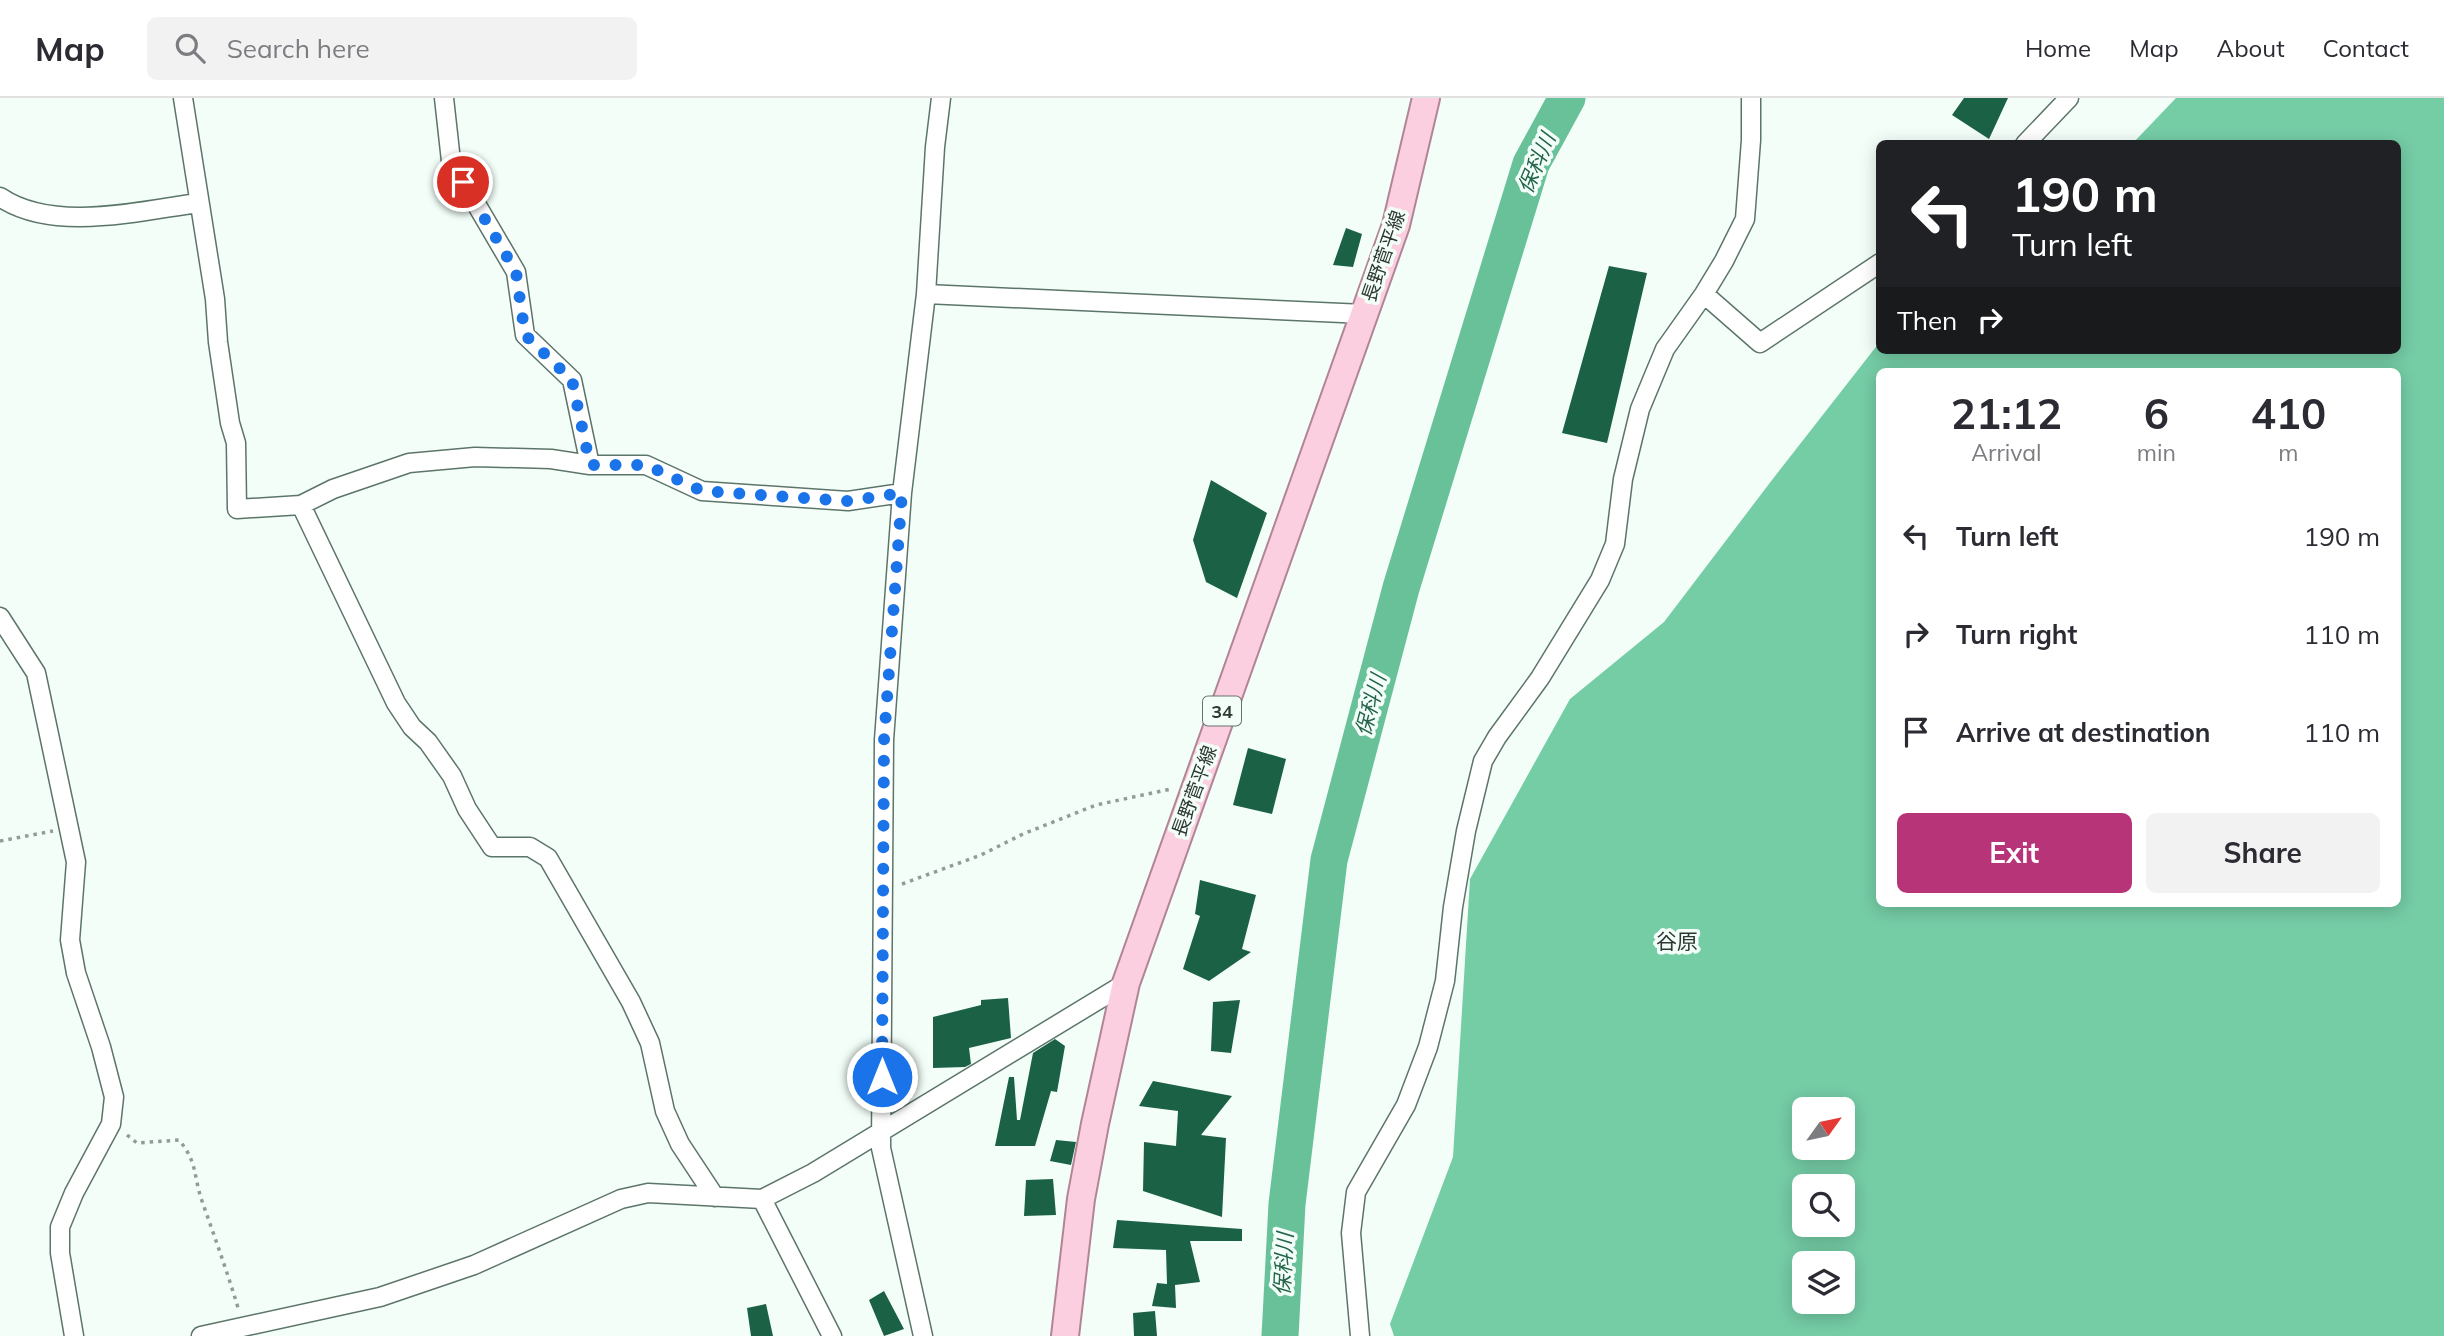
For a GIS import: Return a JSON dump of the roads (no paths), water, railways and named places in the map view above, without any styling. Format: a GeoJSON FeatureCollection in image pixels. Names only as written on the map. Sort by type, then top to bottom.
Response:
{"type":"FeatureCollection","features":[{"type":"Feature","properties":{"kind":"main road","name":"長野菅平線"},"geometry":{"type":"LineString","coordinates":[[1065,1336],[1081,1199],[1126,982],[1396,225],[1426,98]]}},
{"type":"Feature","properties":{"kind":"street"},"geometry":{"type":"LineString","coordinates":[[183,98],[215,299],[218,342],[230,422],[236,443],[237,509],[301,505],[332,489],[409,463],[475,457],[551,459],[590,465],[646,465],[702,491],[848,501],[902,493]]}},
{"type":"Feature","properties":{"kind":"street"},"geometry":{"type":"LineString","coordinates":[[444,98],[451,161],[516,272],[525,335],[572,380],[590,465]]}},
{"type":"Feature","properties":{"kind":"street"},"geometry":{"type":"LineString","coordinates":[[923,1336],[881,1148],[884,740],[902,493],[926,294],[934,147],[941,98]]}},
{"type":"Feature","properties":{"kind":"street"},"geometry":{"type":"LineString","coordinates":[[1360,1336],[1351,1233],[1356,1192],[1406,1105],[1428,1047],[1445,981],[1453,907],[1483,761],[1540,678],[1600,580],[1615,544],[1623,479],[1640,410],[1665,349],[1704,294],[1745,219],[1751,98]]}},
{"type":"Feature","properties":{"kind":"street"},"geometry":{"type":"LineString","coordinates":[[2029,140],[2069,98]]}},
{"type":"Feature","properties":{"kind":"street"},"geometry":{"type":"LineString","coordinates":[[0,197],[44,215],[95,217],[198,203]]}},
{"type":"Feature","properties":{"kind":"street"},"geometry":{"type":"LineString","coordinates":[[1704,294],[1760,343],[1876,266]]}},
{"type":"Feature","properties":{"kind":"street"},"geometry":{"type":"LineString","coordinates":[[926,294],[1364,314]]}},
{"type":"Feature","properties":{"kind":"street"},"geometry":{"type":"LineString","coordinates":[[301,505],[396,703],[452,776],[467,809],[492,847],[530,847],[548,858],[631,1002],[650,1043],[665,1111],[680,1144],[715,1197]]}},
{"type":"Feature","properties":{"kind":"street"},"geometry":{"type":"LineString","coordinates":[[0,617],[36,673],[76,862],[70,940],[76,972],[101,1046],[114,1097],[111,1124],[74,1193],[60,1227],[60,1253],[74,1336]]}},
{"type":"Feature","properties":{"kind":"street"},"geometry":{"type":"LineString","coordinates":[[201,1336],[380,1297],[474,1265],[621,1199],[649,1193],[762,1199],[813,1173],[1126,982]]}},
{"type":"Feature","properties":{"kind":"street"},"geometry":{"type":"LineString","coordinates":[[762,1199],[831,1336]]}},
{"type":"Feature","properties":{"kind":"waterway","name":"保科川"},"geometry":{"type":"LineString","coordinates":[[1280,1336],[1287,1204],[1329,860],[1401,588],[1531,164],[1567,98]]}},
{"type":"Feature","properties":{"kind":"district","name":"谷原"},"geometry":{"type":"Point","coordinates":[1677,941]}}]}
